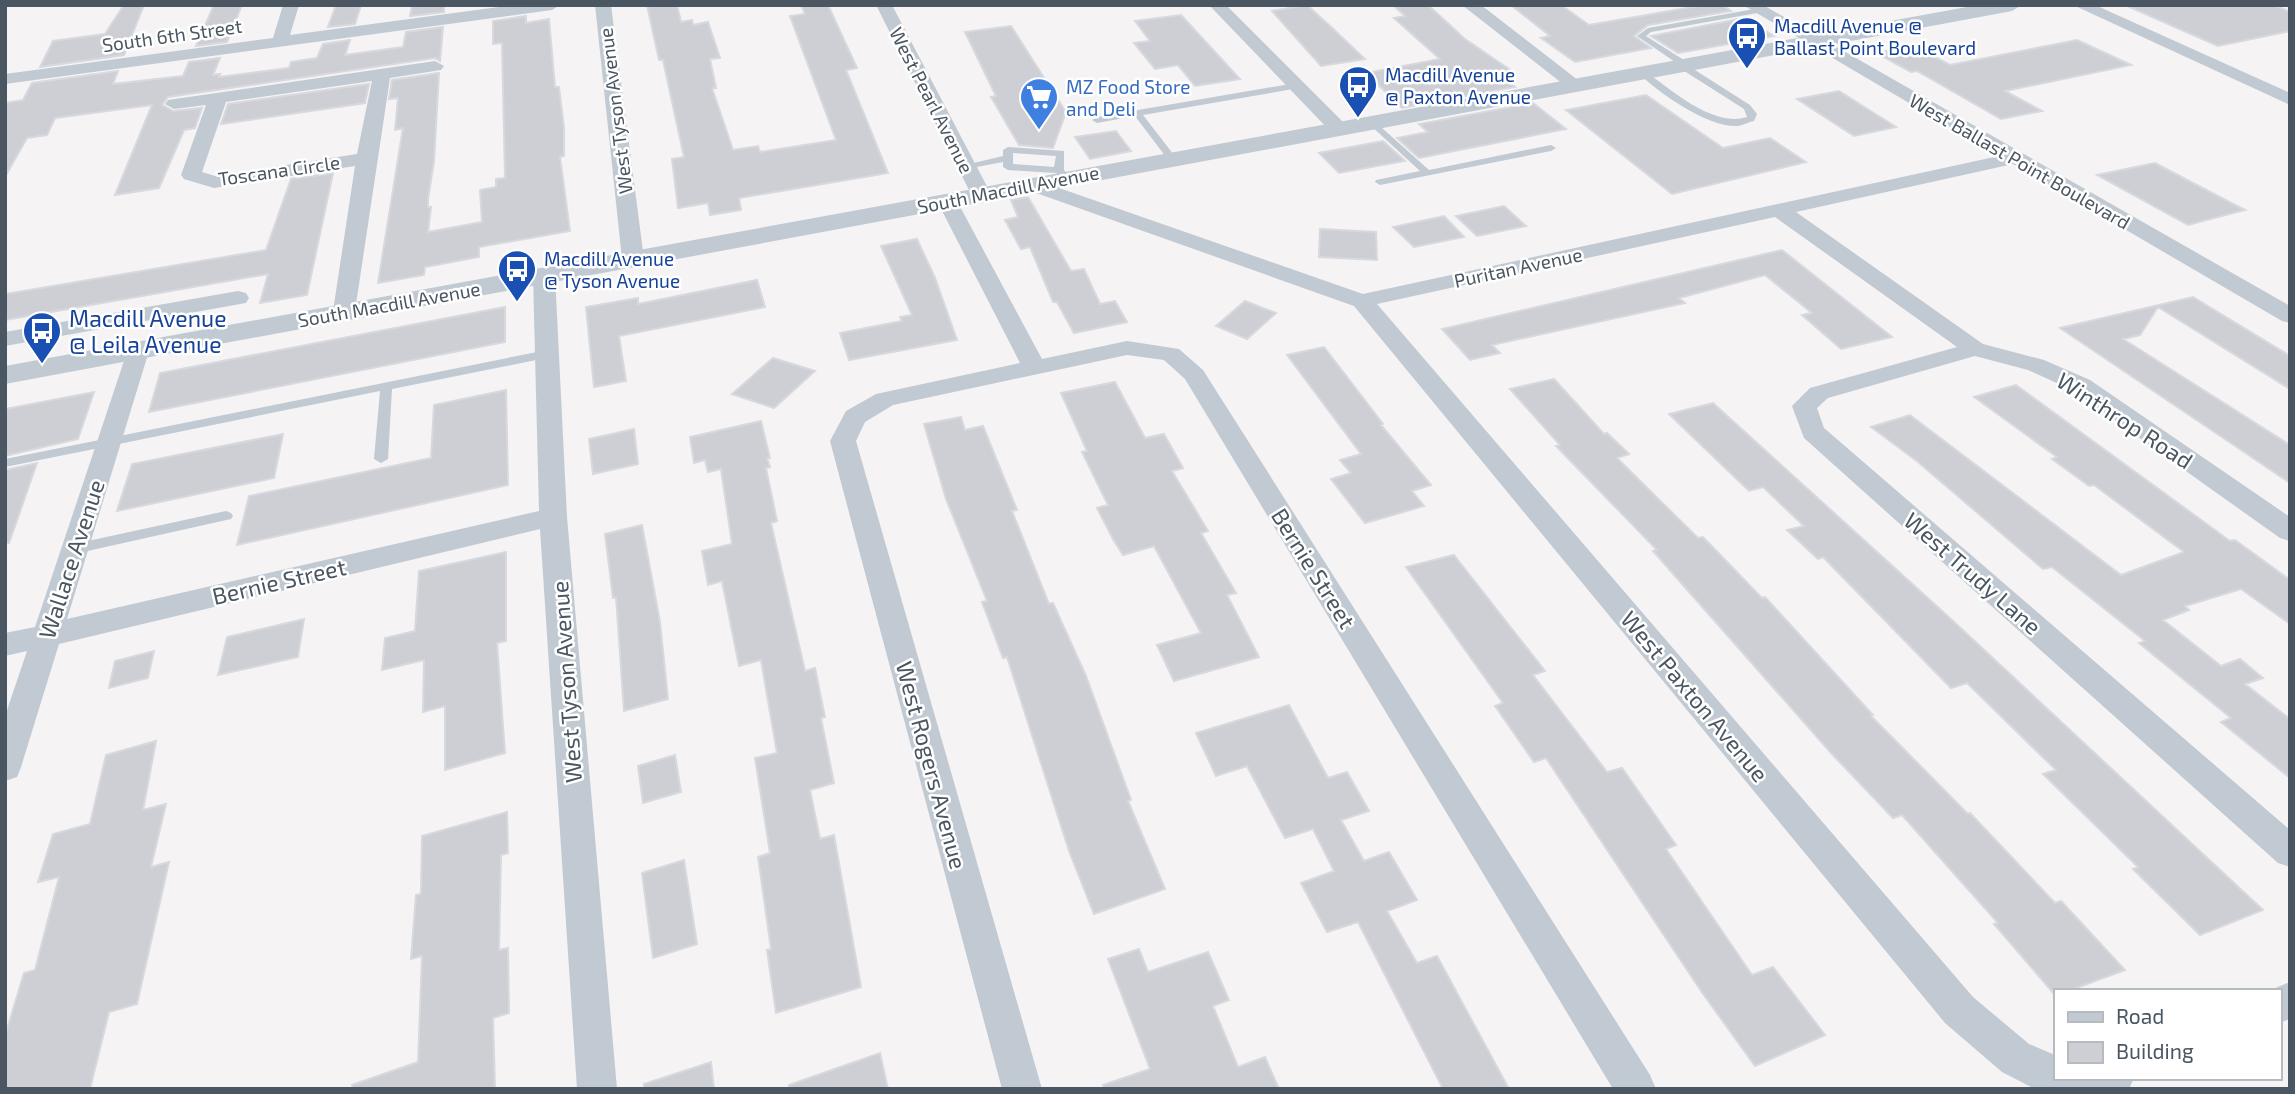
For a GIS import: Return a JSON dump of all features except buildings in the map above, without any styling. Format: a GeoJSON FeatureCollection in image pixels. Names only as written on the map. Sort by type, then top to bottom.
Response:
{"type":"FeatureCollection","features":[{"type":"Feature","properties":{"kind":"street"},"geometry":{"type":"LineString","coordinates":[[280,42],[290,5]]}},
{"type":"Feature","properties":{"kind":"street","name":"South 6th Street"},"geometry":{"type":"LineString","coordinates":[[5,79],[280,42],[486,10],[552,5]]}},
{"type":"Feature","properties":{"kind":"street","name":"West Tyson Avenue"},"geometry":{"type":"LineString","coordinates":[[603,5],[633,259]]}},
{"type":"Feature","properties":{"kind":"street","name":"West Pearl Avenue"},"geometry":{"type":"LineString","coordinates":[[884,5],[981,194]]}},
{"type":"Feature","properties":{"kind":"street"},"geometry":{"type":"LineString","coordinates":[[1217,5],[1338,128]]}},
{"type":"Feature","properties":{"kind":"street"},"geometry":{"type":"LineString","coordinates":[[1470,5],[1574,85]]}},
{"type":"Feature","properties":{"kind":"street","name":"South Macdill Avenue"},"geometry":{"type":"LineString","coordinates":[[5,375],[1032,185],[1062,174],[1172,159],[2012,5]]}},
{"type":"Feature","properties":{"kind":"street"},"geometry":{"type":"LineString","coordinates":[[2081,5],[2290,100]]}},
{"type":"Feature","properties":{"kind":"street","name":"West Ballast Point Boulevard"},"geometry":{"type":"LineString","coordinates":[[1755,8],[2290,316]]}},
{"type":"Feature","properties":{"kind":"street"},"geometry":{"type":"LineString","coordinates":[[174,104],[435,66]]}},
{"type":"Feature","properties":{"kind":"street","name":"Toscana Circle"},"geometry":{"type":"LineString","coordinates":[[344,311],[366,158],[382,74]]}},
{"type":"Feature","properties":{"kind":"street","name":"Toscana Circle"},"geometry":{"type":"LineString","coordinates":[[218,98],[191,175],[215,181],[366,158]]}},
{"type":"Feature","properties":{"kind":"street","name":"Puritan Avenue"},"geometry":{"type":"LineString","coordinates":[[1362,301],[2016,158]]}},
{"type":"Feature","properties":{"kind":"street"},"geometry":{"type":"LineString","coordinates":[[1032,185],[1362,301]]}},
{"type":"Feature","properties":{"kind":"street","name":"West Pearl Avenue"},"geometry":{"type":"LineString","coordinates":[[947,201],[1034,366]]}},
{"type":"Feature","properties":{"kind":"street","name":"Winthrop Road"},"geometry":{"type":"LineString","coordinates":[[1779,210],[1975,349],[2036,365],[2081,385],[2290,531]]}},
{"type":"Feature","properties":{"kind":"street","name":"West Tyson Avenue"},"geometry":{"type":"LineString","coordinates":[[544,275],[553,517],[597,1089]]}},
{"type":"Feature","properties":{"kind":"street"},"geometry":{"type":"LineString","coordinates":[[5,339],[238,298]]}},
{"type":"Feature","properties":{"kind":"street","name":"West Paxton Avenue"},"geometry":{"type":"LineString","coordinates":[[1362,301],[1959,1010],[2001,1047],[2054,1073]]}},
{"type":"Feature","properties":{"kind":"street","name":"Bernie Street"},"geometry":{"type":"LineString","coordinates":[[843,441],[855,417],[885,399],[1128,348],[1171,354],[1194,375],[1636,1089]]}},
{"type":"Feature","properties":{"kind":"street","name":"West Trudy Lane"},"geometry":{"type":"LineString","coordinates":[[1975,349],[1819,393],[1804,407],[1813,432],[2290,852]]}},
{"type":"Feature","properties":{"kind":"street","name":"Wallace Avenue"},"geometry":{"type":"LineString","coordinates":[[5,767],[137,351]]}},
{"type":"Feature","properties":{"kind":"street","name":"West Rogers Avenue"},"geometry":{"type":"LineString","coordinates":[[843,441],[1022,1089]]}},
{"type":"Feature","properties":{"kind":"street","name":"Bernie Street"},"geometry":{"type":"LineString","coordinates":[[5,645],[553,517]]}},
{"type":"Feature","properties":{"kind":"lane"},"geometry":{"type":"LineString","coordinates":[[1641,72],[1705,116],[1731,123],[1751,119],[1752,114],[1747,107],[1641,36],[1648,30],[1755,8]]}},
{"type":"Feature","properties":{"kind":"lane"},"geometry":{"type":"LineString","coordinates":[[1097,120],[1296,86]]}},
{"type":"Feature","properties":{"kind":"lane"},"geometry":{"type":"LineString","coordinates":[[1137,113],[1172,159]]}},
{"type":"Feature","properties":{"kind":"lane"},"geometry":{"type":"LineString","coordinates":[[1372,122],[1427,173]]}},
{"type":"Feature","properties":{"kind":"lane"},"geometry":{"type":"LineString","coordinates":[[1380,182],[1551,148]]}},
{"type":"Feature","properties":{"kind":"lane"},"geometry":{"type":"LineString","coordinates":[[1008,150],[1061,153],[1062,174],[1007,167],[1008,150]]}},
{"type":"Feature","properties":{"kind":"lane"},"geometry":{"type":"LineString","coordinates":[[966,166],[1008,158]]}},
{"type":"Feature","properties":{"kind":"lane"},"geometry":{"type":"LineString","coordinates":[[5,463],[107,445],[547,354]]}},
{"type":"Feature","properties":{"kind":"lane"},"geometry":{"type":"LineString","coordinates":[[382,458],[386,387]]}},
{"type":"Feature","properties":{"kind":"lane"},"geometry":{"type":"LineString","coordinates":[[74,549],[226,516]]}},
{"type":"Feature","properties":{"kind":"place","name":"Macdill Avenue @ Ballast Point Boulevard"},"geometry":{"type":"Point","coordinates":[1747,70]}},
{"type":"Feature","properties":{"kind":"place","name":"Macdill Avenue @ Paxton Avenue"},"geometry":{"type":"Point","coordinates":[1358,119]}},
{"type":"Feature","properties":{"kind":"place","name":"MZ Food Store and Deli"},"geometry":{"type":"Point","coordinates":[1039,131]}},
{"type":"Feature","properties":{"kind":"place","name":"Macdill Avenue @ Tyson Avenue"},"geometry":{"type":"Point","coordinates":[517,303]}},
{"type":"Feature","properties":{"kind":"place","name":"Macdill Avenue @ Leila Avenue"},"geometry":{"type":"Point","coordinates":[42,365]}}]}
